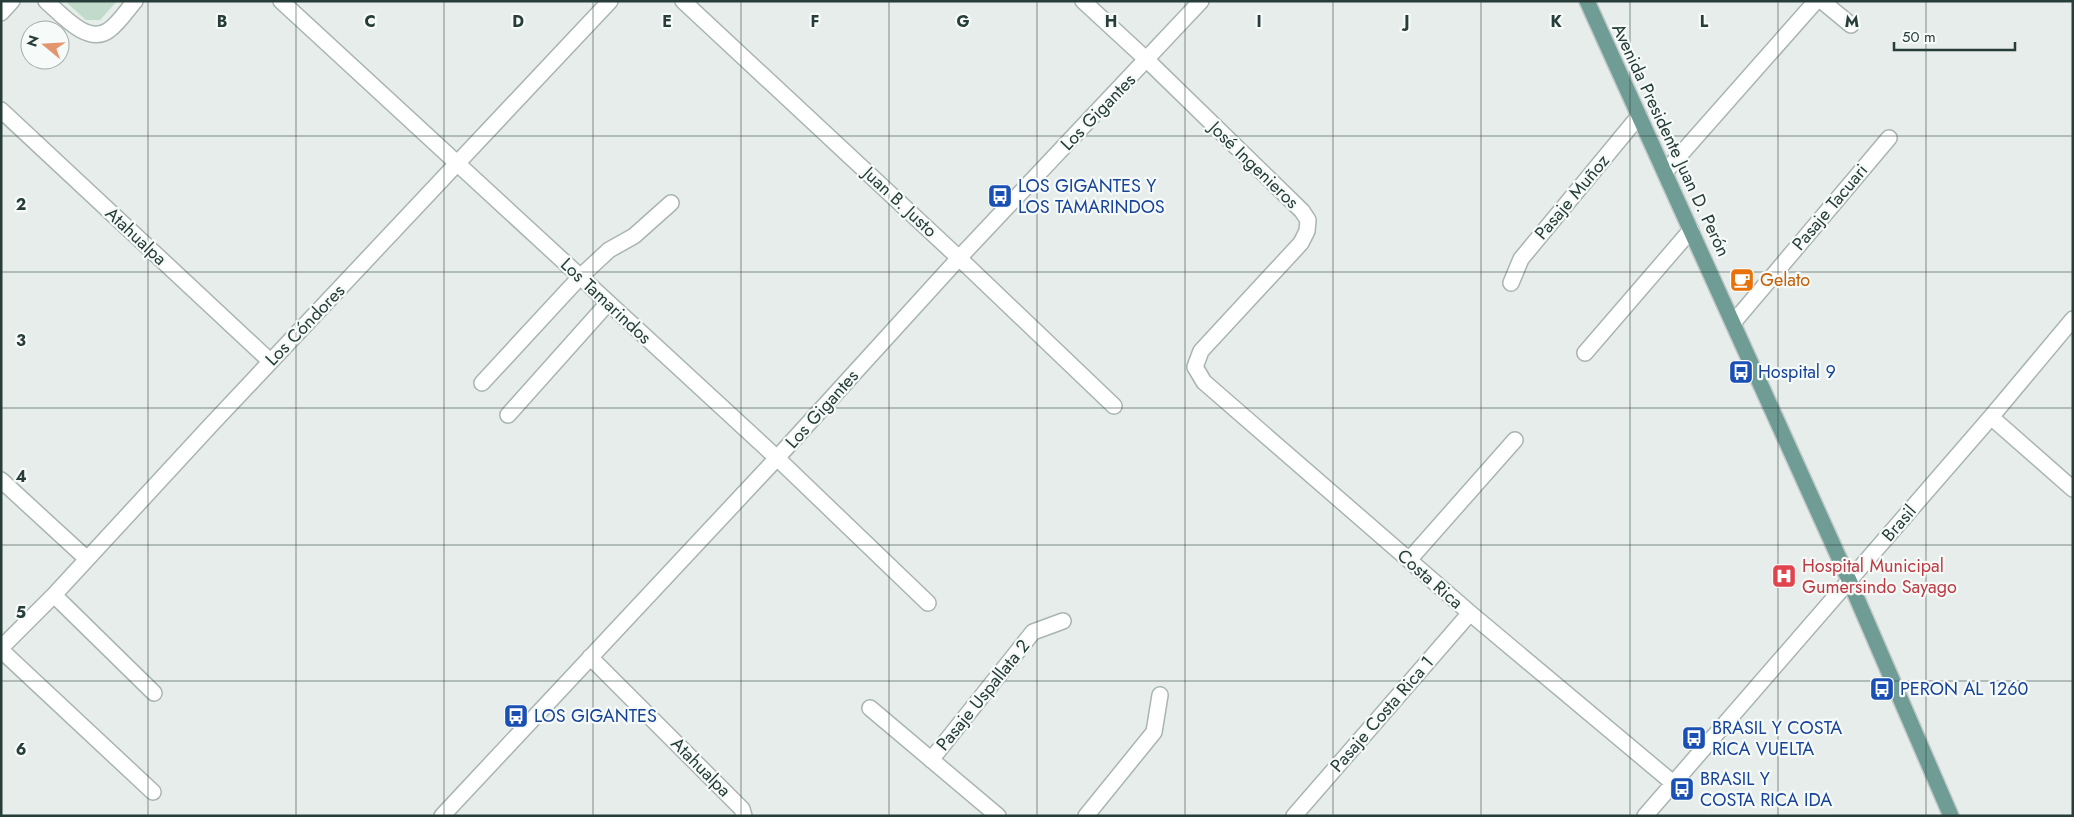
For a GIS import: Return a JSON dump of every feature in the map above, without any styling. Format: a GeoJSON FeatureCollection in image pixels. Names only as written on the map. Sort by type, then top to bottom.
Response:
{"type":"FeatureCollection","features":[{"type":"Feature","properties":{"kind":"main road","name":"Avenida Presidente Juan D. Perón"},"geometry":{"type":"LineString","coordinates":[[1587,1],[1849,580],[1951,816]]}},
{"type":"Feature","properties":{"kind":"street"},"geometry":{"type":"LineString","coordinates":[[1,13],[12,1]]}},
{"type":"Feature","properties":{"kind":"street"},"geometry":{"type":"LineString","coordinates":[[46,1],[81,30],[95,34],[108,31],[136,1]]}},
{"type":"Feature","properties":{"kind":"street","name":"Los Tamarindos"},"geometry":{"type":"LineString","coordinates":[[281,1],[777,458],[928,603]]}},
{"type":"Feature","properties":{"kind":"street","name":"Los Cóndores"},"geometry":{"type":"LineString","coordinates":[[1,649],[54,595],[270,361],[610,1]]}},
{"type":"Feature","properties":{"kind":"street","name":"Juan B. Justo"},"geometry":{"type":"LineString","coordinates":[[683,1],[959,258],[1114,406]]}},
{"type":"Feature","properties":{"kind":"street","name":"José Ingenieros"},"geometry":{"type":"LineString","coordinates":[[1084,1],[1302,211],[1308,220],[1307,230],[1301,242],[1201,351],[1195,367]]}},
{"type":"Feature","properties":{"kind":"street","name":"Los Gigantes"},"geometry":{"type":"LineString","coordinates":[[442,816],[777,458],[959,258],[1201,1]]}},
{"type":"Feature","properties":{"kind":"street"},"geometry":{"type":"LineString","coordinates":[[1665,172],[1816,1]]}},
{"type":"Feature","properties":{"kind":"street"},"geometry":{"type":"LineString","coordinates":[[1822,1],[1851,25]]}},
{"type":"Feature","properties":{"kind":"street","name":"Atahualpa"},"geometry":{"type":"LineString","coordinates":[[1,110],[270,361]]}},
{"type":"Feature","properties":{"kind":"street","name":"Pasaje Muñoz"},"geometry":{"type":"LineString","coordinates":[[1511,283],[1521,259],[1639,116]]}},
{"type":"Feature","properties":{"kind":"street","name":"Pasaje Tacuari"},"geometry":{"type":"LineString","coordinates":[[1733,323],[1889,138]]}},
{"type":"Feature","properties":{"kind":"street"},"geometry":{"type":"LineString","coordinates":[[482,383],[580,277],[609,250],[634,236],[671,203]]}},
{"type":"Feature","properties":{"kind":"street"},"geometry":{"type":"LineString","coordinates":[[1585,354],[1691,230]]}},
{"type":"Feature","properties":{"kind":"street"},"geometry":{"type":"LineString","coordinates":[[508,415],[608,303]]}},
{"type":"Feature","properties":{"kind":"street","name":"Brasil"},"geometry":{"type":"LineString","coordinates":[[1645,816],[1991,417],[2073,319]]}},
{"type":"Feature","properties":{"kind":"street","name":"Costa Rica"},"geometry":{"type":"LineString","coordinates":[[1195,367],[1204,382],[1470,613],[1673,783]]}},
{"type":"Feature","properties":{"kind":"street"},"geometry":{"type":"LineString","coordinates":[[1991,417],[2073,489]]}},
{"type":"Feature","properties":{"kind":"street"},"geometry":{"type":"LineString","coordinates":[[1409,560],[1515,440]]}},
{"type":"Feature","properties":{"kind":"street"},"geometry":{"type":"LineString","coordinates":[[1,480],[87,559]]}},
{"type":"Feature","properties":{"kind":"street"},"geometry":{"type":"LineString","coordinates":[[54,595],[154,694]]}},
{"type":"Feature","properties":{"kind":"street","name":"Pasaje Costa Rica 1"},"geometry":{"type":"LineString","coordinates":[[1294,816],[1470,613]]}},
{"type":"Feature","properties":{"kind":"street","name":"Pasaje Uspallata 2"},"geometry":{"type":"LineString","coordinates":[[931,760],[1033,632],[1063,621]]}},
{"type":"Feature","properties":{"kind":"street"},"geometry":{"type":"LineString","coordinates":[[1,649],[152,792]]}},
{"type":"Feature","properties":{"kind":"street","name":"Atahualpa"},"geometry":{"type":"LineString","coordinates":[[590,657],[742,809],[744,816]]}},
{"type":"Feature","properties":{"kind":"street"},"geometry":{"type":"LineString","coordinates":[[1086,816],[1154,732],[1160,695]]}},
{"type":"Feature","properties":{"kind":"street"},"geometry":{"type":"LineString","coordinates":[[870,708],[998,816]]}},
{"type":"Feature","properties":{"kind":"green space"},"geometry":{"type":"Polygon","coordinates":[[[65,1],[117,1],[100,20],[86,20],[65,1]]]}},
{"type":"Feature","properties":{"kind":"place","name":"LOS GIGANTES Y LOS TAMARINDOS"},"geometry":{"type":"Point","coordinates":[1000,196]}},
{"type":"Feature","properties":{"kind":"place","name":"Gelato"},"geometry":{"type":"Point","coordinates":[1742,280]}},
{"type":"Feature","properties":{"kind":"place","name":"Hospital 9"},"geometry":{"type":"Point","coordinates":[1741,372]}},
{"type":"Feature","properties":{"kind":"place","name":"Hospital Municipal Gumersindo Sayago"},"geometry":{"type":"Point","coordinates":[1784,576]}},
{"type":"Feature","properties":{"kind":"place","name":"PERON AL 1260"},"geometry":{"type":"Point","coordinates":[1882,689]}},
{"type":"Feature","properties":{"kind":"place","name":"LOS GIGANTES"},"geometry":{"type":"Point","coordinates":[516,716]}},
{"type":"Feature","properties":{"kind":"place","name":"BRASIL Y COSTA RICA VUELTA"},"geometry":{"type":"Point","coordinates":[1694,738]}},
{"type":"Feature","properties":{"kind":"place","name":"BRASIL Y COSTA RICA IDA"},"geometry":{"type":"Point","coordinates":[1682,789]}}]}
